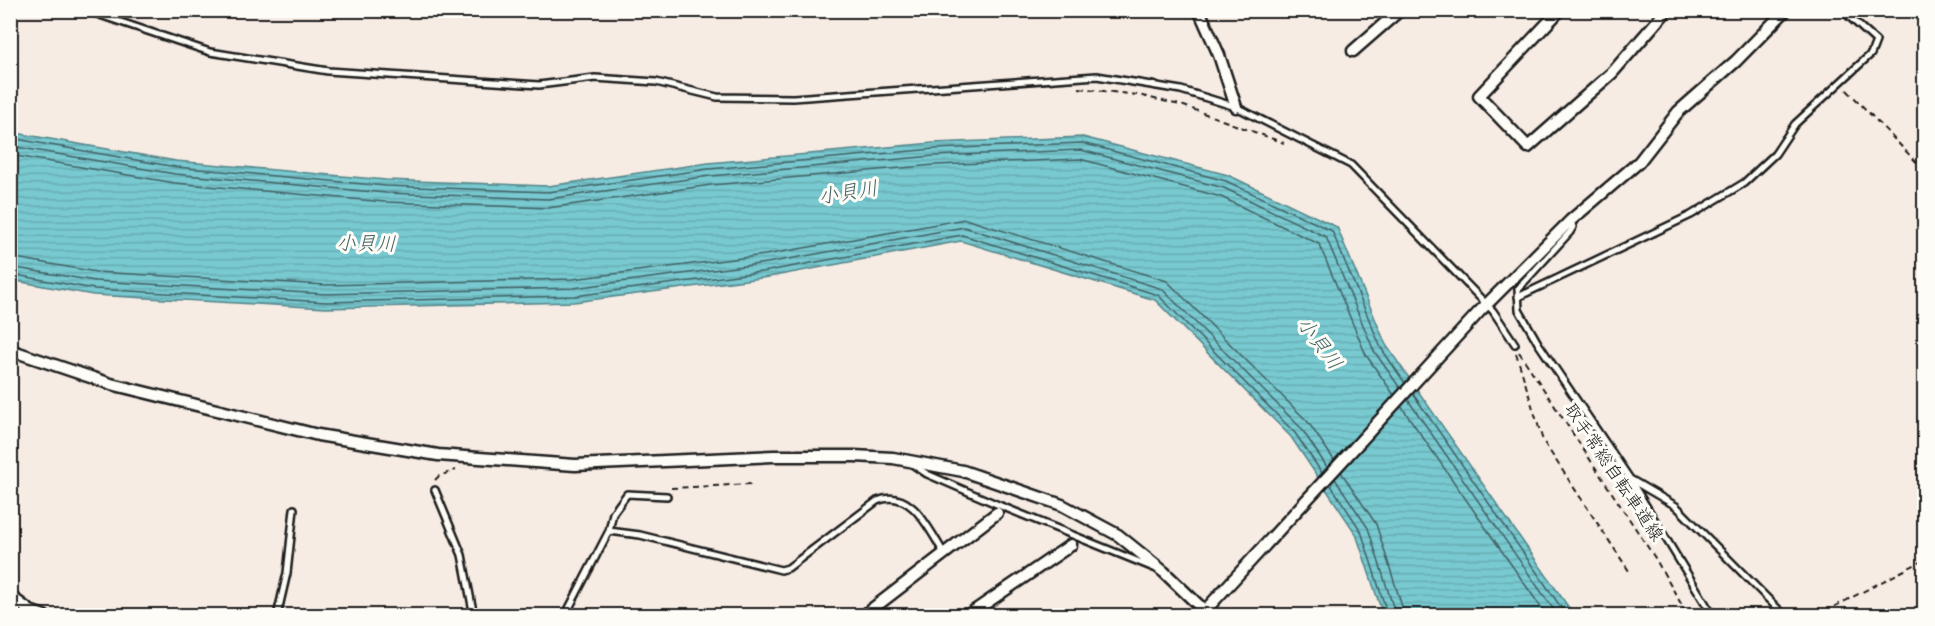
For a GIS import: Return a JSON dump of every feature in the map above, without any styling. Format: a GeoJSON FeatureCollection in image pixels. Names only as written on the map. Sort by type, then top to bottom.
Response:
{"type":"FeatureCollection","features":[{"type":"Feature","properties":{"kind":"street"},"geometry":{"type":"LineString","coordinates":[[1200,10],[1236,107]]}},
{"type":"Feature","properties":{"kind":"street"},"geometry":{"type":"LineString","coordinates":[[1353,51],[1400,10]]}},
{"type":"Feature","properties":{"kind":"street"},"geometry":{"type":"LineString","coordinates":[[1560,10],[1479,96],[1528,147],[1612,73],[1667,10]]}},
{"type":"Feature","properties":{"kind":"street"},"geometry":{"type":"LineString","coordinates":[[10,350],[111,384],[318,435],[463,458],[575,465],[774,456],[854,456],[907,460],[963,471],[1062,506],[1118,535],[1207,611],[1483,308],[1570,220],[1639,162],[1678,112],[1736,61],[1786,10]]}},
{"type":"Feature","properties":{"kind":"street"},"geometry":{"type":"LineString","coordinates":[[863,615],[999,509]]}},
{"type":"Feature","properties":{"kind":"street"},"geometry":{"type":"LineString","coordinates":[[967,615],[1074,541]]}},
{"type":"Feature","properties":{"kind":"street"},"geometry":{"type":"LineString","coordinates":[[10,596],[21,605],[42,615]]}},
{"type":"Feature","properties":{"kind":"lane"},"geometry":{"type":"LineString","coordinates":[[85,10],[210,52],[328,71],[539,85],[595,78],[615,79],[656,82],[717,97],[793,98],[1097,76],[1181,90],[1236,107],[1351,165],[1515,344]]}},
{"type":"Feature","properties":{"kind":"lane"},"geometry":{"type":"LineString","coordinates":[[1518,297],[1691,215],[1744,183],[1775,154],[1795,124],[1870,54],[1876,41],[1842,10]]}},
{"type":"Feature","properties":{"kind":"lane"},"geometry":{"type":"LineString","coordinates":[[1570,220],[1573,227],[1570,232],[1522,281],[1518,290],[1519,310],[1538,344],[1630,479],[1713,615]]}},
{"type":"Feature","properties":{"kind":"lane"},"geometry":{"type":"LineString","coordinates":[[907,460],[927,474],[999,509],[1074,541],[1164,572]]}},
{"type":"Feature","properties":{"kind":"lane"},"geometry":{"type":"LineString","coordinates":[[1630,479],[1676,506],[1785,615]]}},
{"type":"Feature","properties":{"kind":"lane"},"geometry":{"type":"LineString","coordinates":[[435,490],[462,555],[474,615]]}},
{"type":"Feature","properties":{"kind":"lane"},"geometry":{"type":"LineString","coordinates":[[565,615],[609,531],[613,513],[627,495],[667,496]]}},
{"type":"Feature","properties":{"kind":"lane"},"geometry":{"type":"LineString","coordinates":[[609,531],[640,535],[781,570],[788,568],[877,501],[894,497],[912,506],[944,553]]}},
{"type":"Feature","properties":{"kind":"lane"},"geometry":{"type":"LineString","coordinates":[[277,615],[287,573],[294,509]]}},
{"type":"Feature","properties":{"kind":"path"},"geometry":{"type":"LineString","coordinates":[[1839,83],[1924,170]]}},
{"type":"Feature","properties":{"kind":"path"},"geometry":{"type":"LineString","coordinates":[[1068,87],[1138,95],[1184,106],[1285,144]]}},
{"type":"Feature","properties":{"kind":"path"},"geometry":{"type":"LineString","coordinates":[[1515,344],[1519,367],[1543,441],[1631,574]]}},
{"type":"Feature","properties":{"kind":"path","name":"取手常総自転車道線"},"geometry":{"type":"LineString","coordinates":[[1515,344],[1655,558],[1688,615]]}},
{"type":"Feature","properties":{"kind":"path"},"geometry":{"type":"LineString","coordinates":[[435,490],[439,476],[462,466],[463,458]]}},
{"type":"Feature","properties":{"kind":"path"},"geometry":{"type":"LineString","coordinates":[[667,496],[671,488],[752,484]]}},
{"type":"Feature","properties":{"kind":"path"},"geometry":{"type":"LineString","coordinates":[[1816,615],[1924,560]]}},
{"type":"Feature","properties":{"kind":"water","name":"小貝川"},"geometry":{"type":"Polygon","coordinates":[[[10,132],[176,161],[386,180],[548,186],[708,163],[933,143],[1083,137],[1228,175],[1337,227],[1386,345],[1574,615],[1383,615],[1356,534],[1291,437],[1155,300],[961,241],[769,277],[574,302],[326,308],[93,295],[11,280],[10,132]]]}}]}
